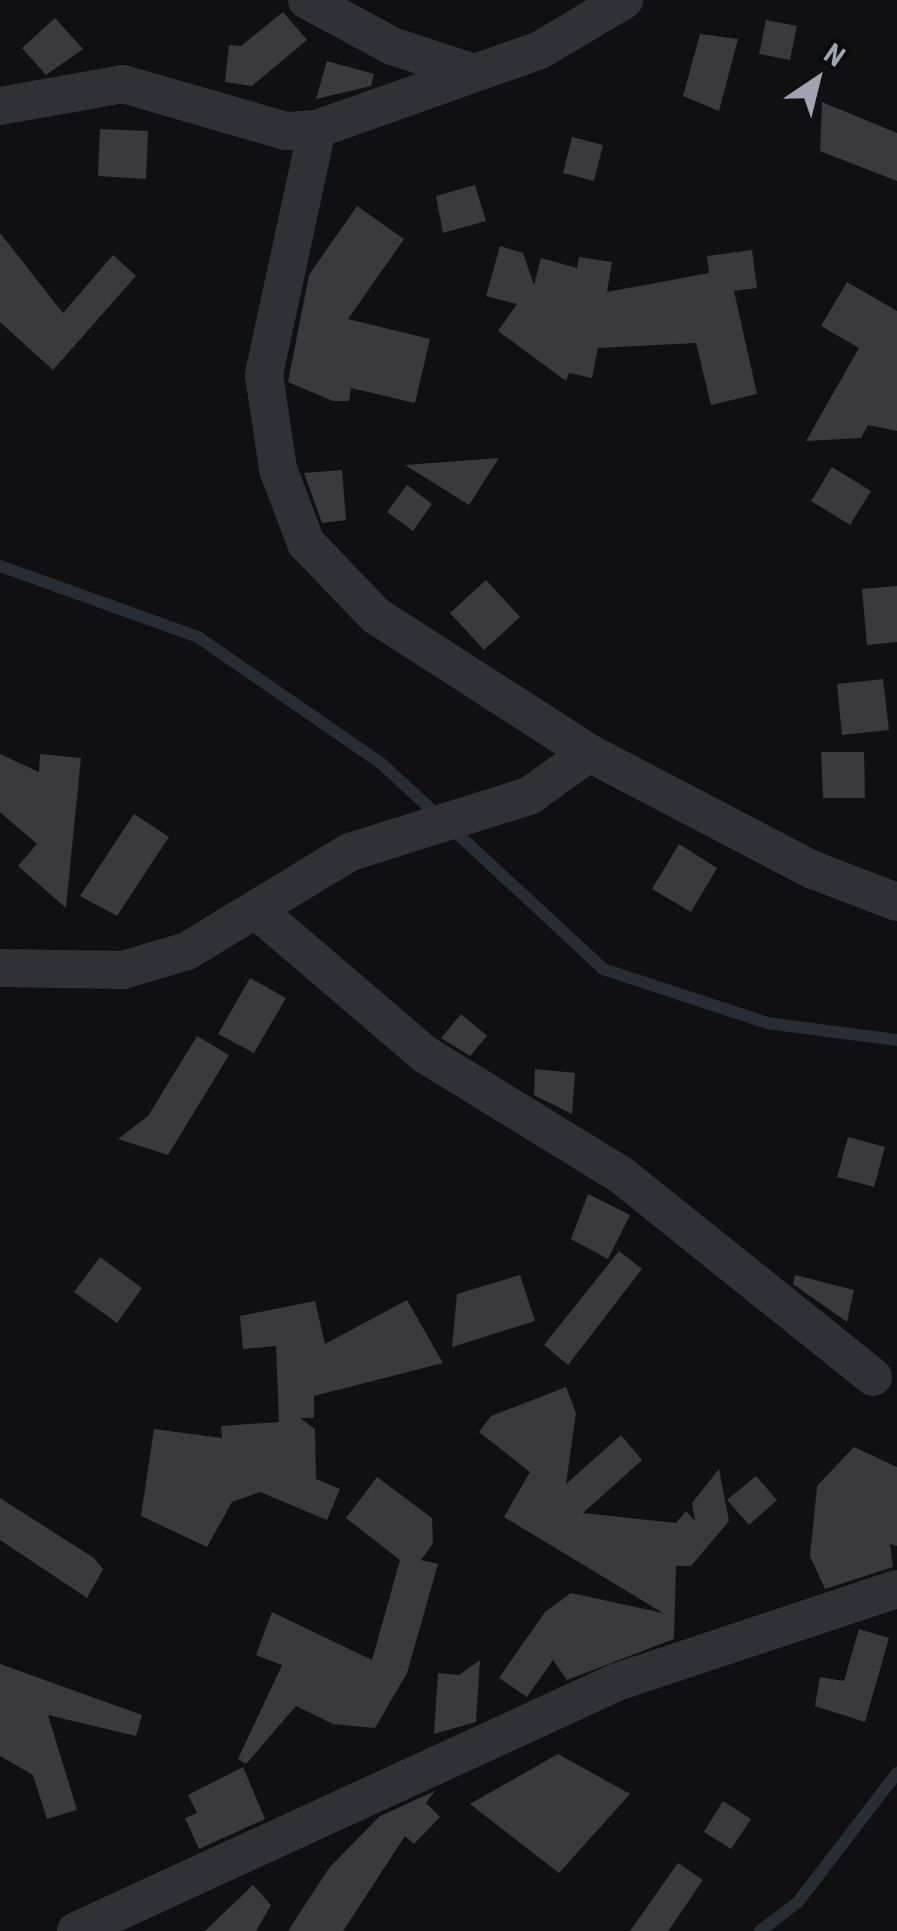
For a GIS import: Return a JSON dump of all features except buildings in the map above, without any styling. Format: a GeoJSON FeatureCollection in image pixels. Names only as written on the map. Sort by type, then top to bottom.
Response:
{"type":"FeatureCollection","features":[{"type":"Feature","properties":{"kind":"street"},"geometry":{"type":"LineString","coordinates":[[307,0],[392,46],[464,70]]}},
{"type":"Feature","properties":{"kind":"street"},"geometry":{"type":"LineString","coordinates":[[0,106],[123,84],[272,127],[317,129],[464,70],[540,50],[624,0]]}},
{"type":"Feature","properties":{"kind":"street"},"geometry":{"type":"LineString","coordinates":[[317,129],[264,375],[278,468],[306,544],[374,614],[590,753],[813,870],[897,902]]}},
{"type":"Feature","properties":{"kind":"street"},"geometry":{"type":"LineString","coordinates":[[0,968],[123,970],[187,951],[350,852],[529,796],[590,753]]}},
{"type":"Feature","properties":{"kind":"street"},"geometry":{"type":"LineString","coordinates":[[256,910],[426,1055],[620,1175],[872,1378]]}},
{"type":"Feature","properties":{"kind":"street"},"geometry":{"type":"LineString","coordinates":[[76,1931],[617,1682],[897,1589]]}},
{"type":"Feature","properties":{"kind":"waterway"},"geometry":{"type":"LineString","coordinates":[[0,566],[198,637],[382,764],[603,969],[767,1023],[897,1040]]}},
{"type":"Feature","properties":{"kind":"waterway"},"geometry":{"type":"LineString","coordinates":[[760,1931],[798,1902],[897,1773]]}}]}
